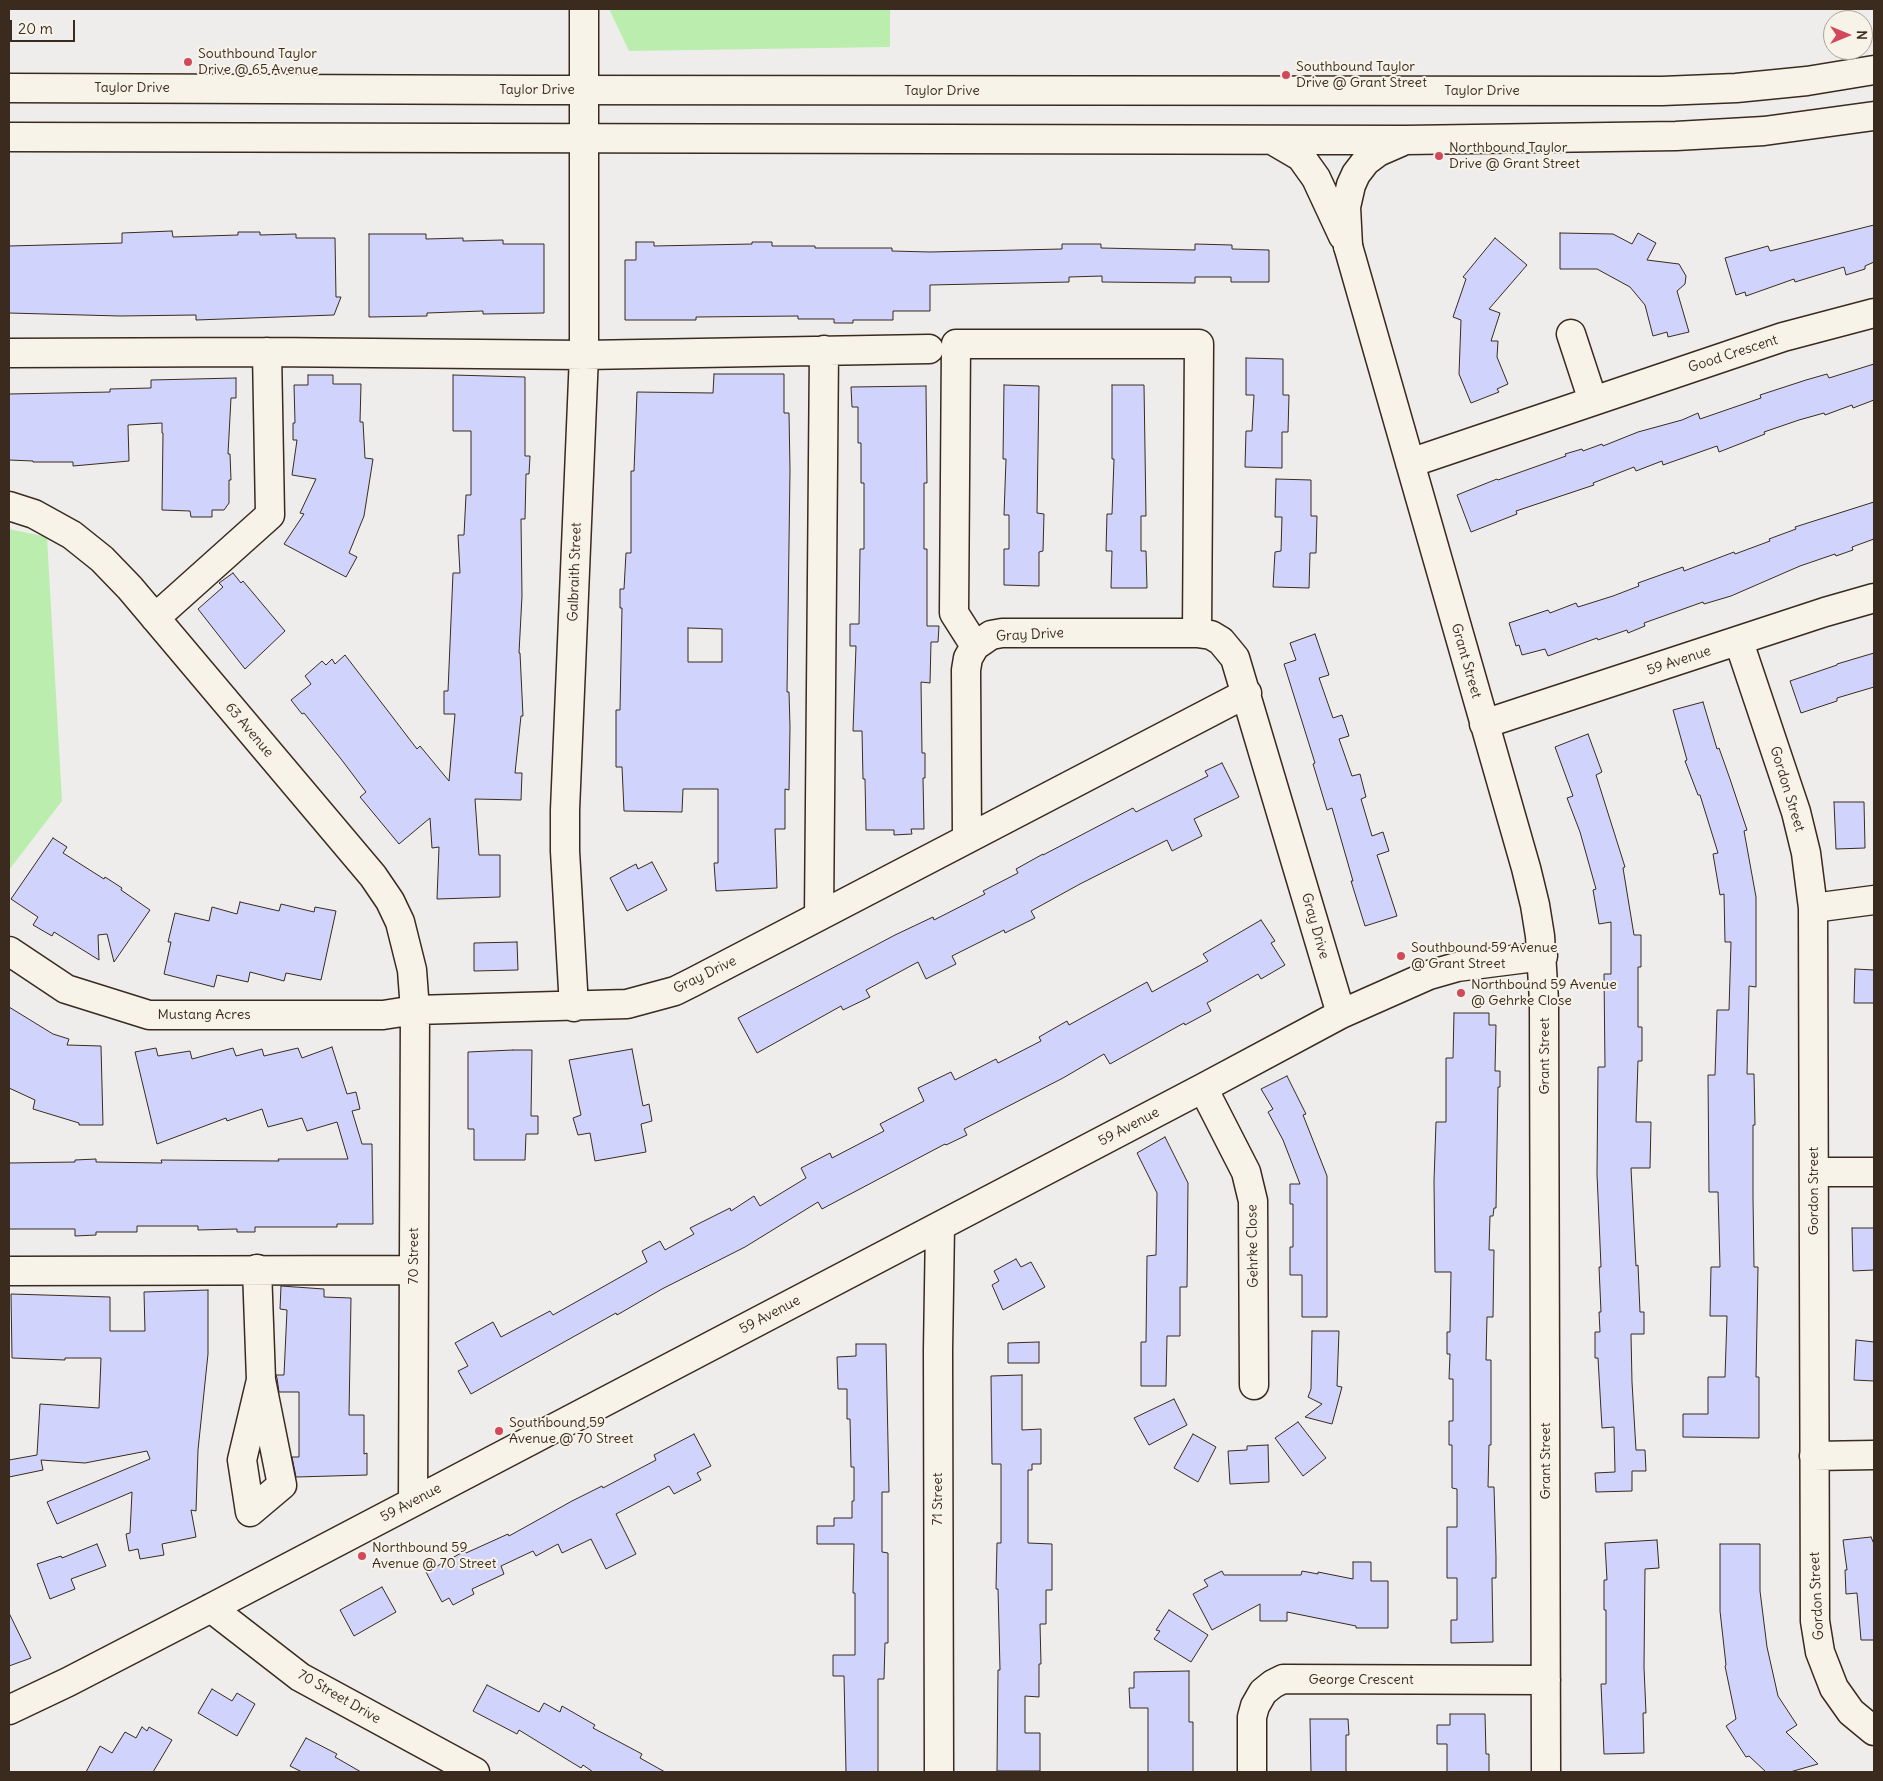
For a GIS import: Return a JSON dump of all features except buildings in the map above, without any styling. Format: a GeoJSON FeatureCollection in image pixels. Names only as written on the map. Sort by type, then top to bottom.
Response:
{"type":"FeatureCollection","features":[{"type":"Feature","properties":{"kind":"street","name":"Galbraith Street"},"geometry":{"type":"LineString","coordinates":[[574,1007],[565,851],[565,810],[584,354],[584,9]]}},
{"type":"Feature","properties":{"kind":"street","name":"Taylor Drive"},"geometry":{"type":"LineString","coordinates":[[9,88],[1662,91],[1807,81],[1874,70]]}},
{"type":"Feature","properties":{"kind":"street"},"geometry":{"type":"LineString","coordinates":[[9,137],[1406,140],[1676,136],[1764,131],[1874,116]]}},
{"type":"Feature","properties":{"kind":"street"},"geometry":{"type":"LineString","coordinates":[[1272,140],[1301,157],[1310,168],[1348,246]]}},
{"type":"Feature","properties":{"kind":"street"},"geometry":{"type":"LineString","coordinates":[[1348,246],[1346,207],[1351,185],[1356,174],[1366,161],[1378,152],[1406,140]]}},
{"type":"Feature","properties":{"kind":"street","name":"Grant Street"},"geometry":{"type":"LineString","coordinates":[[1348,246],[1528,877],[1535,904],[1543,956],[1546,1772]]}},
{"type":"Feature","properties":{"kind":"street","name":"Good Crescent"},"geometry":{"type":"LineString","coordinates":[[1410,463],[1783,337],[1874,313]]}},
{"type":"Feature","properties":{"kind":"street"},"geometry":{"type":"LineString","coordinates":[[1571,334],[1593,400]]}},
{"type":"Feature","properties":{"kind":"street"},"geometry":{"type":"LineString","coordinates":[[967,838],[966,670],[968,658],[975,646],[954,613],[956,344],[1199,344],[1197,632]]}},
{"type":"Feature","properties":{"kind":"street"},"geometry":{"type":"LineString","coordinates":[[9,352],[584,354],[929,349]]}},
{"type":"Feature","properties":{"kind":"street"},"geometry":{"type":"LineString","coordinates":[[819,915],[824,350]]}},
{"type":"Feature","properties":{"kind":"street"},"geometry":{"type":"LineString","coordinates":[[155,618],[270,515],[267,352]]}},
{"type":"Feature","properties":{"kind":"street","name":"63 Avenue"},"geometry":{"type":"LineString","coordinates":[[9,506],[34,514],[72,535],[102,559],[119,576],[373,876],[390,900],[400,922],[412,970],[415,1010]]}},
{"type":"Feature","properties":{"kind":"street","name":"59 Avenue"},"geometry":{"type":"LineString","coordinates":[[1484,724],[1739,642],[1825,612],[1874,598]]}},
{"type":"Feature","properties":{"kind":"street","name":"Gray Drive"},"geometry":{"type":"LineString","coordinates":[[975,646],[985,639],[1002,633],[1197,632],[1211,635],[1221,641],[1231,651],[1246,693],[1341,1014]]}},
{"type":"Feature","properties":{"kind":"street","name":"Gordon Street"},"geometry":{"type":"LineString","coordinates":[[1739,642],[1796,812],[1806,853],[1813,908],[1815,1621],[1820,1652],[1834,1688],[1851,1712],[1874,1731]]}},
{"type":"Feature","properties":{"kind":"street","name":"Gray Drive"},"geometry":{"type":"LineString","coordinates":[[415,1010],[627,1004],[675,991],[1246,693]]}},
{"type":"Feature","properties":{"kind":"street"},"geometry":{"type":"LineString","coordinates":[[1813,908],[1874,900]]}},
{"type":"Feature","properties":{"kind":"street","name":"Mustang Acres"},"geometry":{"type":"LineString","coordinates":[[9,951],[66,988],[149,1015],[383,1015],[415,1010]]}},
{"type":"Feature","properties":{"kind":"street","name":"59 Avenue"},"geometry":{"type":"LineString","coordinates":[[9,1710],[68,1682],[211,1608],[1341,1014],[1429,975],[1457,967],[1543,956]]}},
{"type":"Feature","properties":{"kind":"street","name":"70 Street"},"geometry":{"type":"LineString","coordinates":[[413,1502],[415,1010]]}},
{"type":"Feature","properties":{"kind":"street","name":"Gehrke Close"},"geometry":{"type":"LineString","coordinates":[[1203,1088],[1246,1172],[1254,1201],[1254,1385]]}},
{"type":"Feature","properties":{"kind":"street"},"geometry":{"type":"LineString","coordinates":[[1814,1172],[1874,1172]]}},
{"type":"Feature","properties":{"kind":"street","name":"71 Street"},"geometry":{"type":"LineString","coordinates":[[939,1772],[938,1350],[940,1226]]}},
{"type":"Feature","properties":{"kind":"street"},"geometry":{"type":"LineString","coordinates":[[257,1269],[261,1380]]}},
{"type":"Feature","properties":{"kind":"street"},"geometry":{"type":"LineString","coordinates":[[9,1270],[414,1270]]}},
{"type":"Feature","properties":{"kind":"street"},"geometry":{"type":"LineString","coordinates":[[1814,1456],[1874,1455]]}},
{"type":"Feature","properties":{"kind":"street","name":"70 Street Drive"},"geometry":{"type":"LineString","coordinates":[[211,1608],[300,1677],[475,1772]]}},
{"type":"Feature","properties":{"kind":"street","name":"George Crescent"},"geometry":{"type":"LineString","coordinates":[[1252,1772],[1252,1717],[1255,1706],[1263,1692],[1283,1679],[1546,1680]]}},
{"type":"Feature","properties":{"kind":"green space"},"geometry":{"type":"Polygon","coordinates":[[[609,9],[890,9],[890,47],[629,51],[609,9]]]}},
{"type":"Feature","properties":{"kind":"green space"},"geometry":{"type":"Polygon","coordinates":[[[9,529],[47,537],[62,801],[9,870],[9,529]]]}},
{"type":"Feature","properties":{"kind":"place","name":"Southbound Taylor Drive @ 65 Avenue"},"geometry":{"type":"Point","coordinates":[188,62]}},
{"type":"Feature","properties":{"kind":"place","name":"Southbound Taylor Drive @ Grant Street"},"geometry":{"type":"Point","coordinates":[1286,75]}},
{"type":"Feature","properties":{"kind":"place","name":"Northbound Taylor Drive @ Grant Street"},"geometry":{"type":"Point","coordinates":[1439,156]}},
{"type":"Feature","properties":{"kind":"place","name":"Southbound 59 Avenue @ Grant Street"},"geometry":{"type":"Point","coordinates":[1401,956]}},
{"type":"Feature","properties":{"kind":"place","name":"Northbound 59 Avenue @ Gehrke Close"},"geometry":{"type":"Point","coordinates":[1461,993]}},
{"type":"Feature","properties":{"kind":"place","name":"Southbound 59 Avenue @ 70 Street"},"geometry":{"type":"Point","coordinates":[499,1431]}},
{"type":"Feature","properties":{"kind":"place","name":"Northbound 59 Avenue @ 70 Street"},"geometry":{"type":"Point","coordinates":[362,1556]}}]}
